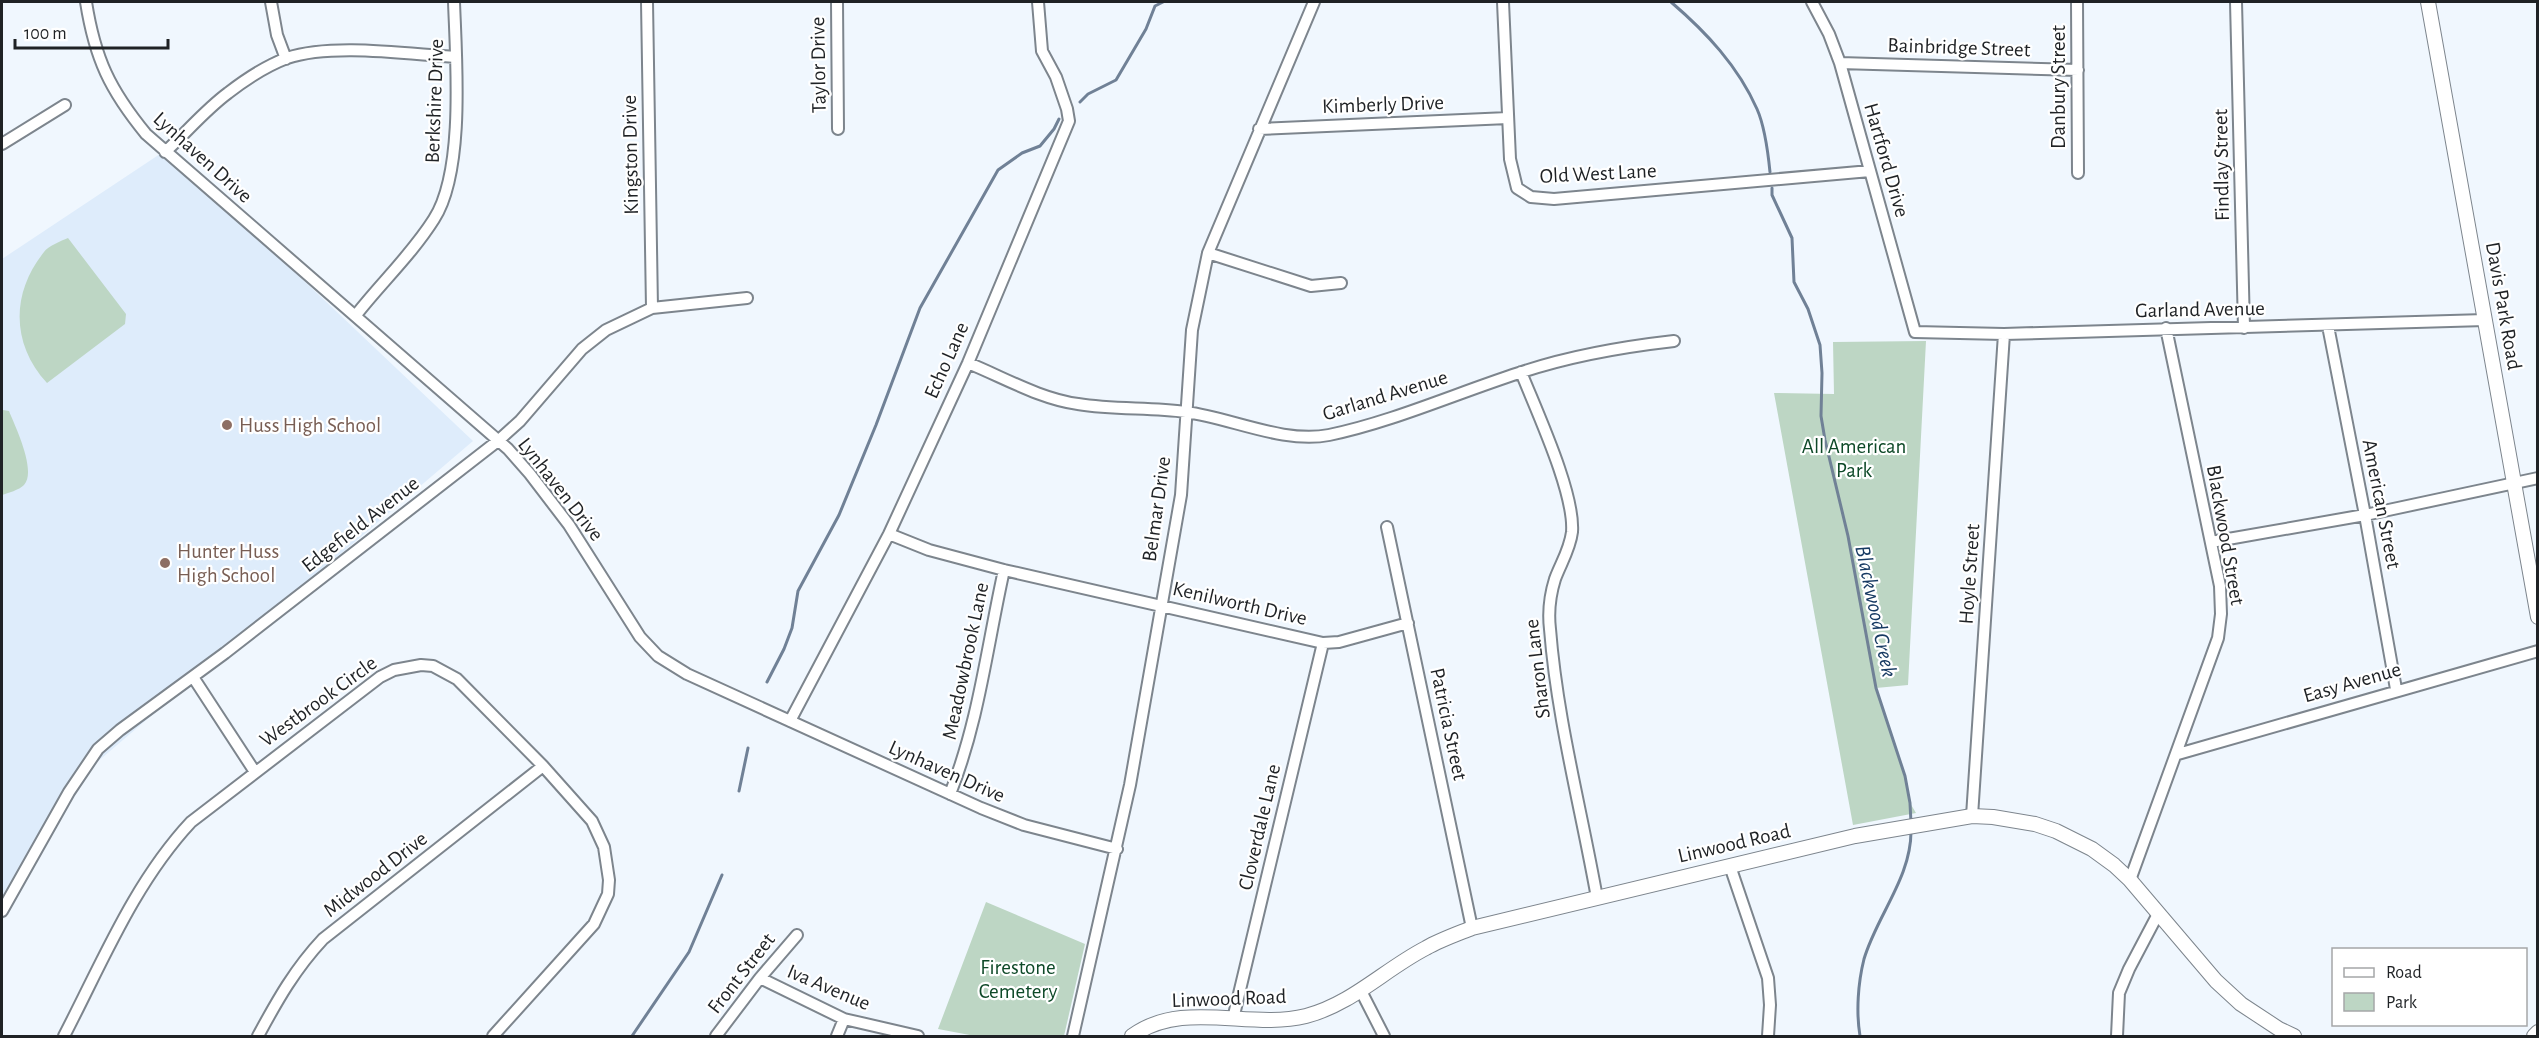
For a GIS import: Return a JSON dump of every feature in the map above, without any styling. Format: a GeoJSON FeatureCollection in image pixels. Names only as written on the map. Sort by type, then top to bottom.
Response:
{"type":"FeatureCollection","features":[{"type":"Feature","properties":{"kind":"main road","name":"Davis Park Road"},"geometry":{"type":"LineString","coordinates":[[2428,2],[2538,617]]}},
{"type":"Feature","properties":{"kind":"main road","name":"Linwood Road"},"geometry":{"type":"LineString","coordinates":[[1132,1036],[1158,1022],[1175,1018],[1284,1019],[1307,1016],[1333,1007],[1361,991],[1425,948],[1472,928],[1881,832],[1972,816],[2018,821],[2056,831],[2092,849],[2130,880],[2216,981],[2243,1006],[2294,1036]]}},
{"type":"Feature","properties":{"kind":"main road"},"geometry":{"type":"LineString","coordinates":[[2534,1036],[2538,1032]]}},
{"type":"Feature","properties":{"kind":"street","name":"Lynhaven Drive"},"geometry":{"type":"LineString","coordinates":[[86,2],[94,42],[110,83],[121,104],[146,134],[499,440],[530,474],[569,525],[620,607],[649,648],[669,664],[687,674],[950,794],[1024,825],[1117,849]]}},
{"type":"Feature","properties":{"kind":"street"},"geometry":{"type":"LineString","coordinates":[[271,2],[277,35],[286,59]]}},
{"type":"Feature","properties":{"kind":"street","name":"Berkshire Drive"},"geometry":{"type":"LineString","coordinates":[[356,315],[416,244],[443,204],[452,172],[454,150],[456,57],[454,2]]}},
{"type":"Feature","properties":{"kind":"street","name":"Kingston Drive"},"geometry":{"type":"LineString","coordinates":[[647,2],[652,308]]}},
{"type":"Feature","properties":{"kind":"street","name":"Taylor Drive"},"geometry":{"type":"LineString","coordinates":[[837,2],[838,129]]}},
{"type":"Feature","properties":{"kind":"street","name":"Echo Lane"},"geometry":{"type":"LineString","coordinates":[[790,721],[889,534],[968,363],[1069,121],[1056,77],[1042,51],[1038,2]]}},
{"type":"Feature","properties":{"kind":"street","name":"Belmar Drive"},"geometry":{"type":"LineString","coordinates":[[1073,1036],[1117,849],[1181,495],[1192,330],[1208,253],[1314,2]]}},
{"type":"Feature","properties":{"kind":"street","name":"Old West Lane"},"geometry":{"type":"LineString","coordinates":[[1503,2],[1510,159],[1517,188],[1531,196],[1554,199],[1870,171]]}},
{"type":"Feature","properties":{"kind":"street","name":"Hartford Drive"},"geometry":{"type":"LineString","coordinates":[[1812,2],[1829,34],[1840,63],[1915,332]]}},
{"type":"Feature","properties":{"kind":"street","name":"Danbury Street"},"geometry":{"type":"LineString","coordinates":[[2077,2],[2078,173]]}},
{"type":"Feature","properties":{"kind":"street","name":"Findlay Street"},"geometry":{"type":"LineString","coordinates":[[2236,2],[2244,328]]}},
{"type":"Feature","properties":{"kind":"street"},"geometry":{"type":"LineString","coordinates":[[165,152],[226,94],[259,71],[286,59],[304,54],[336,51],[456,57]]}},
{"type":"Feature","properties":{"kind":"street","name":"Bainbridge Street"},"geometry":{"type":"LineString","coordinates":[[1840,63],[2078,70]]}},
{"type":"Feature","properties":{"kind":"street"},"geometry":{"type":"LineString","coordinates":[[2,144],[65,105]]}},
{"type":"Feature","properties":{"kind":"street","name":"Kimberly Drive"},"geometry":{"type":"LineString","coordinates":[[1259,129],[1508,118]]}},
{"type":"Feature","properties":{"kind":"street"},"geometry":{"type":"LineString","coordinates":[[1208,253],[1311,286],[1341,283]]}},
{"type":"Feature","properties":{"kind":"street","name":"Edgefield Avenue"},"geometry":{"type":"LineString","coordinates":[[2,911],[69,792],[98,749],[499,440],[520,421],[582,349],[606,330],[652,308],[747,298]]}},
{"type":"Feature","properties":{"kind":"street","name":"Garland Avenue"},"geometry":{"type":"LineString","coordinates":[[1915,332],[2004,334],[2485,320]]}},
{"type":"Feature","properties":{"kind":"street","name":"American Street"},"geometry":{"type":"LineString","coordinates":[[2328,326],[2397,689]]}},
{"type":"Feature","properties":{"kind":"street","name":"Blackwood Street"},"geometry":{"type":"LineString","coordinates":[[2130,880],[2178,754],[2220,628],[2220,586],[2166,328]]}},
{"type":"Feature","properties":{"kind":"street","name":"Hoyle Street"},"geometry":{"type":"LineString","coordinates":[[1972,816],[2004,334]]}},
{"type":"Feature","properties":{"kind":"street","name":"Garland Avenue"},"geometry":{"type":"LineString","coordinates":[[968,363],[1057,400],[1078,404],[1186,412],[1289,435],[1327,435],[1361,426],[1521,372],[1617,347],[1674,341]]}},
{"type":"Feature","properties":{"kind":"street","name":"Sharon Lane"},"geometry":{"type":"LineString","coordinates":[[1521,372],[1551,448],[1570,510],[1571,538],[1551,593],[1550,631],[1558,699],[1597,898]]}},
{"type":"Feature","properties":{"kind":"street"},"geometry":{"type":"LineString","coordinates":[[2211,542],[2365,515],[2538,478]]}},
{"type":"Feature","properties":{"kind":"street","name":"Patricia Street"},"geometry":{"type":"LineString","coordinates":[[1387,527],[1472,928]]}},
{"type":"Feature","properties":{"kind":"street","name":"Kenilworth Drive"},"geometry":{"type":"LineString","coordinates":[[889,534],[929,550],[1004,570],[1323,643],[1339,642],[1408,623]]}},
{"type":"Feature","properties":{"kind":"street","name":"Meadowbrook Lane"},"geometry":{"type":"LineString","coordinates":[[950,794],[964,758],[975,719],[1004,570]]}},
{"type":"Feature","properties":{"kind":"street","name":"Cloverdale Lane"},"geometry":{"type":"LineString","coordinates":[[1233,1019],[1323,643]]}},
{"type":"Feature","properties":{"kind":"street","name":"Easy Avenue"},"geometry":{"type":"LineString","coordinates":[[2178,754],[2397,689],[2538,651]]}},
{"type":"Feature","properties":{"kind":"street","name":"Westbrook Circle"},"geometry":{"type":"LineString","coordinates":[[64,1036],[150,872],[191,822],[380,677],[394,670],[421,665],[433,666],[457,679],[543,766],[592,821],[599,835],[608,867],[608,894],[594,924],[493,1036]]}},
{"type":"Feature","properties":{"kind":"street"},"geometry":{"type":"LineString","coordinates":[[193,677],[255,771]]}},
{"type":"Feature","properties":{"kind":"street","name":"Midwood Drive"},"geometry":{"type":"LineString","coordinates":[[258,1036],[300,964],[324,939],[543,766]]}},
{"type":"Feature","properties":{"kind":"street"},"geometry":{"type":"LineString","coordinates":[[1730,866],[1768,978],[1770,1005],[1767,1036]]}},
{"type":"Feature","properties":{"kind":"street"},"geometry":{"type":"LineString","coordinates":[[2117,1036],[2119,993],[2158,914]]}},
{"type":"Feature","properties":{"kind":"street","name":"Front Street"},"geometry":{"type":"LineString","coordinates":[[716,1036],[760,978],[797,935]]}},
{"type":"Feature","properties":{"kind":"street","name":"Iva Avenue"},"geometry":{"type":"LineString","coordinates":[[760,978],[844,1019],[918,1036]]}},
{"type":"Feature","properties":{"kind":"street"},"geometry":{"type":"LineString","coordinates":[[1361,991],[1384,1036]]}},
{"type":"Feature","properties":{"kind":"street"},"geometry":{"type":"LineString","coordinates":[[837,1036],[844,1019]]}},
{"type":"Feature","properties":{"kind":"shaded area","name":"Hunter Huss High School"},"geometry":{"type":"Polygon","coordinates":[[[166,150],[473,441],[89,769],[2,921],[2,259],[166,150]]]}},
{"type":"Feature","properties":{"kind":"green space"},"geometry":{"type":"Polygon","coordinates":[[[68,238],[126,314],[125,324],[47,383],[35,368],[27,352],[20,318],[21,301],[25,284],[44,252],[68,238]]]}},
{"type":"Feature","properties":{"kind":"green space","name":"All American Park"},"geometry":{"type":"Polygon","coordinates":[[[1926,341],[1908,685],[1876,688],[1905,776],[1910,803],[1916,813],[1853,825],[1774,393],[1834,394],[1833,342],[1926,341]]]}},
{"type":"Feature","properties":{"kind":"green space"},"geometry":{"type":"Polygon","coordinates":[[[2,405],[3,410],[9,411],[16,427],[24,448],[28,470],[24,485],[2,495],[2,405]]]}},
{"type":"Feature","properties":{"kind":"green space","name":"Firestone Cemetery"},"geometry":{"type":"Polygon","coordinates":[[[986,902],[1085,944],[1064,1036],[975,1036],[938,1029],[986,902]]]}},
{"type":"Feature","properties":{"kind":"waterway"},"geometry":{"type":"LineString","coordinates":[[1080,102],[1088,94],[1116,80],[1146,29],[1155,6],[1163,2]]}},
{"type":"Feature","properties":{"kind":"waterway","name":"Blackwood Creek"},"geometry":{"type":"LineString","coordinates":[[1671,2],[1697,25],[1720,51],[1749,93],[1762,124],[1770,172]]}},
{"type":"Feature","properties":{"kind":"waterway"},"geometry":{"type":"LineString","coordinates":[[767,682],[792,628],[798,591],[839,515],[920,308],[998,170],[1022,153],[1040,146],[1059,119]]}},
{"type":"Feature","properties":{"kind":"waterway","name":"Blackwood Creek"},"geometry":{"type":"LineString","coordinates":[[1772,188],[1772,195],[1792,238],[1794,282],[1808,309],[1820,345],[1821,416],[1825,440],[1848,536],[1876,688],[1905,776],[1911,823]]}},
{"type":"Feature","properties":{"kind":"waterway"},"geometry":{"type":"LineString","coordinates":[[739,791],[748,748]]}},
{"type":"Feature","properties":{"kind":"waterway","name":"Blackwood Creek"},"geometry":{"type":"LineString","coordinates":[[1860,1036],[1858,997],[1864,959],[1900,880],[1910,847],[1911,829]]}},
{"type":"Feature","properties":{"kind":"waterway"},"geometry":{"type":"LineString","coordinates":[[632,1036],[689,952],[722,875]]}},
{"type":"Feature","properties":{"kind":"place","name":"Huss High School"},"geometry":{"type":"Point","coordinates":[227,425]}},
{"type":"Feature","properties":{"kind":"place","name":"Hunter Huss High School"},"geometry":{"type":"Point","coordinates":[165,563]}}]}
